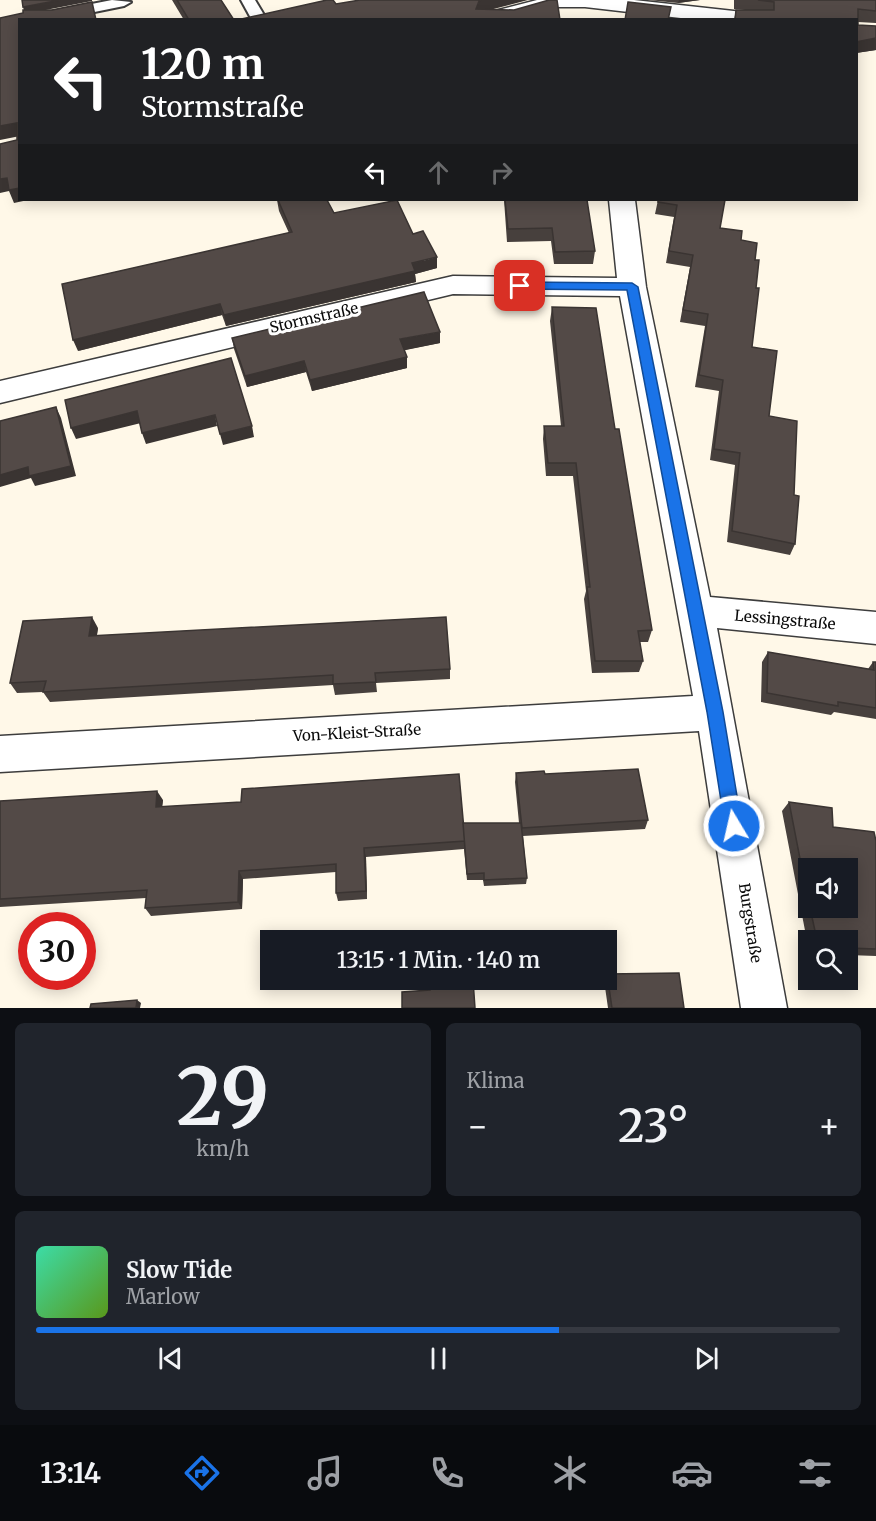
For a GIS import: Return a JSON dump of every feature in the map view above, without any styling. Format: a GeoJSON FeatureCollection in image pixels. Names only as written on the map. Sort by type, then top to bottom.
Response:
{"type":"FeatureCollection","features":[{"type":"Feature","properties":{"kind":"street"},"geometry":{"type":"LineString","coordinates":[[494,18],[557,1],[584,7],[734,18]]}},
{"type":"Feature","properties":{"kind":"street","name":"Burgstraße"},"geometry":{"type":"LineString","coordinates":[[622,201],[632,287],[715,712],[764,1008]]}},
{"type":"Feature","properties":{"kind":"street","name":"Stormstraße"},"geometry":{"type":"LineString","coordinates":[[0,392],[453,285],[632,287]]}},
{"type":"Feature","properties":{"kind":"street","name":"Lessingstraße"},"geometry":{"type":"LineString","coordinates":[[695,611],[876,628]]}},
{"type":"Feature","properties":{"kind":"street","name":"Von-Kleist-Straße"},"geometry":{"type":"LineString","coordinates":[[0,754],[715,712]]}},
{"type":"Feature","properties":{"kind":"lane"},"geometry":{"type":"LineString","coordinates":[[248,0],[259,18]]}},
{"type":"Feature","properties":{"kind":"lane"},"geometry":{"type":"LineString","coordinates":[[40,18],[124,2]]}},
{"type":"Feature","properties":{"kind":"building"},"geometry":{"type":"Polygon","coordinates":[[[22,0],[60,0],[23,7],[22,0]]]}},
{"type":"Feature","properties":{"kind":"building"},"geometry":{"type":"Polygon","coordinates":[[[177,0],[221,0],[233,18],[188,18],[177,0]]]}},
{"type":"Feature","properties":{"kind":"building"},"geometry":{"type":"Polygon","coordinates":[[[327,0],[333,0],[336,4],[360,0],[481,0],[476,9],[514,10],[549,0],[557,0],[560,18],[246,18],[327,0]]]}},
{"type":"Feature","properties":{"kind":"building"},"geometry":{"type":"Polygon","coordinates":[[[758,0],[876,0],[876,11],[858,9],[858,18],[735,18],[736,10],[774,10],[774,2],[758,0]]]}},
{"type":"Feature","properties":{"kind":"building"},"geometry":{"type":"Polygon","coordinates":[[[92,2],[96,18],[18,18],[18,188],[9,190],[7,178],[0,179],[0,144],[17,140],[17,123],[0,126],[0,18],[23,13],[23,10],[52,10],[92,2]]]}},
{"type":"Feature","properties":{"kind":"building"},"geometry":{"type":"Polygon","coordinates":[[[628,2],[671,7],[668,18],[625,18],[628,2]]]}},
{"type":"Feature","properties":{"kind":"building"},"geometry":{"type":"Polygon","coordinates":[[[858,25],[876,26],[876,38],[858,42],[858,25]]]}},
{"type":"Feature","properties":{"kind":"building"},"geometry":{"type":"Polygon","coordinates":[[[278,201],[328,201],[334,213],[397,201],[413,234],[423,231],[437,257],[412,263],[415,271],[224,315],[220,304],[73,340],[62,284],[292,232],[278,201]]]}},
{"type":"Feature","properties":{"kind":"building"},"geometry":{"type":"Polygon","coordinates":[[[505,201],[587,201],[595,251],[555,252],[552,228],[508,229],[505,201]]]}},
{"type":"Feature","properties":{"kind":"building"},"geometry":{"type":"Polygon","coordinates":[[[725,201],[720,228],[742,231],[741,240],[757,243],[755,260],[759,260],[756,288],[759,288],[752,347],[777,351],[769,416],[797,421],[794,495],[799,496],[795,544],[732,531],[740,453],[714,449],[723,380],[699,375],[708,314],[683,310],[693,255],[669,251],[677,205],[658,202],[725,201]]]}},
{"type":"Feature","properties":{"kind":"building"},"geometry":{"type":"Polygon","coordinates":[[[424,292],[440,332],[400,339],[407,357],[310,380],[304,361],[245,376],[232,338],[424,292]]]}},
{"type":"Feature","properties":{"kind":"building"},"geometry":{"type":"Polygon","coordinates":[[[552,307],[596,308],[615,429],[619,429],[652,630],[638,631],[643,661],[595,661],[587,587],[590,587],[576,463],[548,463],[544,426],[564,426],[552,307]]]}},
{"type":"Feature","properties":{"kind":"building"},"geometry":{"type":"Polygon","coordinates":[[[231,358],[252,426],[220,434],[215,415],[142,433],[137,411],[71,428],[65,400],[231,358]]]}},
{"type":"Feature","properties":{"kind":"building"},"geometry":{"type":"Polygon","coordinates":[[[56,407],[71,466],[29,476],[28,467],[0,475],[0,421],[56,407]]]}},
{"type":"Feature","properties":{"kind":"building"},"geometry":{"type":"Polygon","coordinates":[[[92,617],[89,636],[446,617],[450,669],[375,673],[376,682],[333,684],[333,675],[43,692],[46,681],[10,683],[23,621],[92,617]]]}},
{"type":"Feature","properties":{"kind":"building"},"geometry":{"type":"Polygon","coordinates":[[[768,652],[874,670],[873,662],[876,662],[876,708],[838,702],[838,706],[767,693],[768,652]]]}},
{"type":"Feature","properties":{"kind":"building"},"geometry":{"type":"Polygon","coordinates":[[[638,769],[648,820],[522,828],[516,773],[544,771],[545,774],[638,769]]]}},
{"type":"Feature","properties":{"kind":"building"},"geometry":{"type":"Polygon","coordinates":[[[459,774],[465,841],[364,848],[366,891],[336,893],[336,864],[239,871],[238,902],[145,908],[147,890],[0,899],[0,801],[157,791],[156,807],[241,802],[242,789],[459,774]]]}},
{"type":"Feature","properties":{"kind":"building"},"geometry":{"type":"Polygon","coordinates":[[[789,802],[832,808],[833,827],[874,832],[876,841],[876,949],[858,948],[858,930],[815,930],[812,918],[858,918],[858,858],[800,858],[789,802]]]}},
{"type":"Feature","properties":{"kind":"building"},"geometry":{"type":"Polygon","coordinates":[[[463,823],[521,823],[527,878],[484,880],[484,873],[467,874],[463,823]]]}},
{"type":"Feature","properties":{"kind":"building"},"geometry":{"type":"Polygon","coordinates":[[[679,973],[684,1008],[612,1008],[609,990],[617,990],[617,974],[679,973]]]}},
{"type":"Feature","properties":{"kind":"building"},"geometry":{"type":"Polygon","coordinates":[[[474,990],[475,1008],[402,1008],[402,992],[474,990]]]}},
{"type":"Feature","properties":{"kind":"building"},"geometry":{"type":"Polygon","coordinates":[[[137,1000],[136,1008],[90,1008],[91,1004],[137,1000]]]}},
{"type":"Feature","properties":{"kind":"route"},"geometry":{"type":"LineString","coordinates":[[520,286],[632,287],[715,712],[734,826]]}}]}
